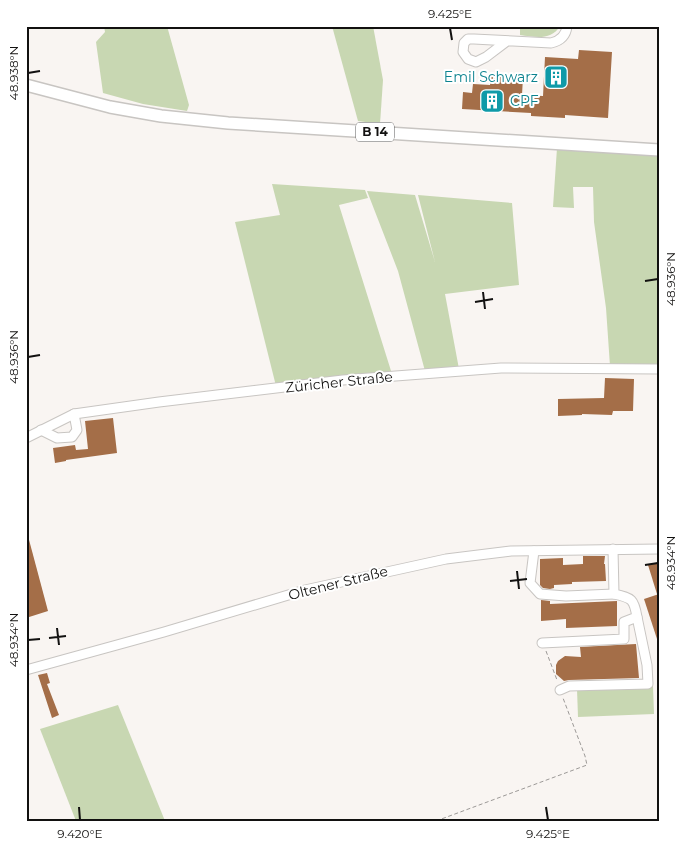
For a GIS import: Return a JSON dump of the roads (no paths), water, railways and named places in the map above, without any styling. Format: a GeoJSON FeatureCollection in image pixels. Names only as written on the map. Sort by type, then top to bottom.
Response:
{"type":"FeatureCollection","features":[{"type":"Feature","properties":{"kind":"main road","name":"B 14"},"geometry":{"type":"LineString","coordinates":[[26,85],[92,103],[171,117],[228,123],[659,150]]}},
{"type":"Feature","properties":{"kind":"street"},"geometry":{"type":"LineString","coordinates":[[507,41],[557,42],[566,32],[567,26]]}},
{"type":"Feature","properties":{"kind":"street","name":"Züricher Straße"},"geometry":{"type":"LineString","coordinates":[[26,438],[74,414],[314,384],[500,368],[659,369]]}},
{"type":"Feature","properties":{"kind":"street"},"geometry":{"type":"LineString","coordinates":[[41,430],[56,438],[72,437],[76,430],[74,414]]}},
{"type":"Feature","properties":{"kind":"street","name":"Oltener Straße"},"geometry":{"type":"LineString","coordinates":[[26,670],[164,632],[305,590],[446,559],[511,551],[659,548]]}},
{"type":"Feature","properties":{"kind":"street"},"geometry":{"type":"LineString","coordinates":[[614,549],[614,594]]}},
{"type":"Feature","properties":{"kind":"street"},"geometry":{"type":"LineString","coordinates":[[534,551],[530,582],[540,594],[566,596],[614,594],[628,597],[634,604],[647,666],[648,684],[569,686],[560,690]]}},
{"type":"Feature","properties":{"kind":"street"},"geometry":{"type":"LineString","coordinates":[[542,643],[624,639],[624,622],[637,617]]}},
{"type":"Feature","properties":{"kind":"place","name":"Emil Schwarz"},"geometry":{"type":"Point","coordinates":[556,77]}},
{"type":"Feature","properties":{"kind":"place","name":"CPF"},"geometry":{"type":"Point","coordinates":[492,101]}}]}
